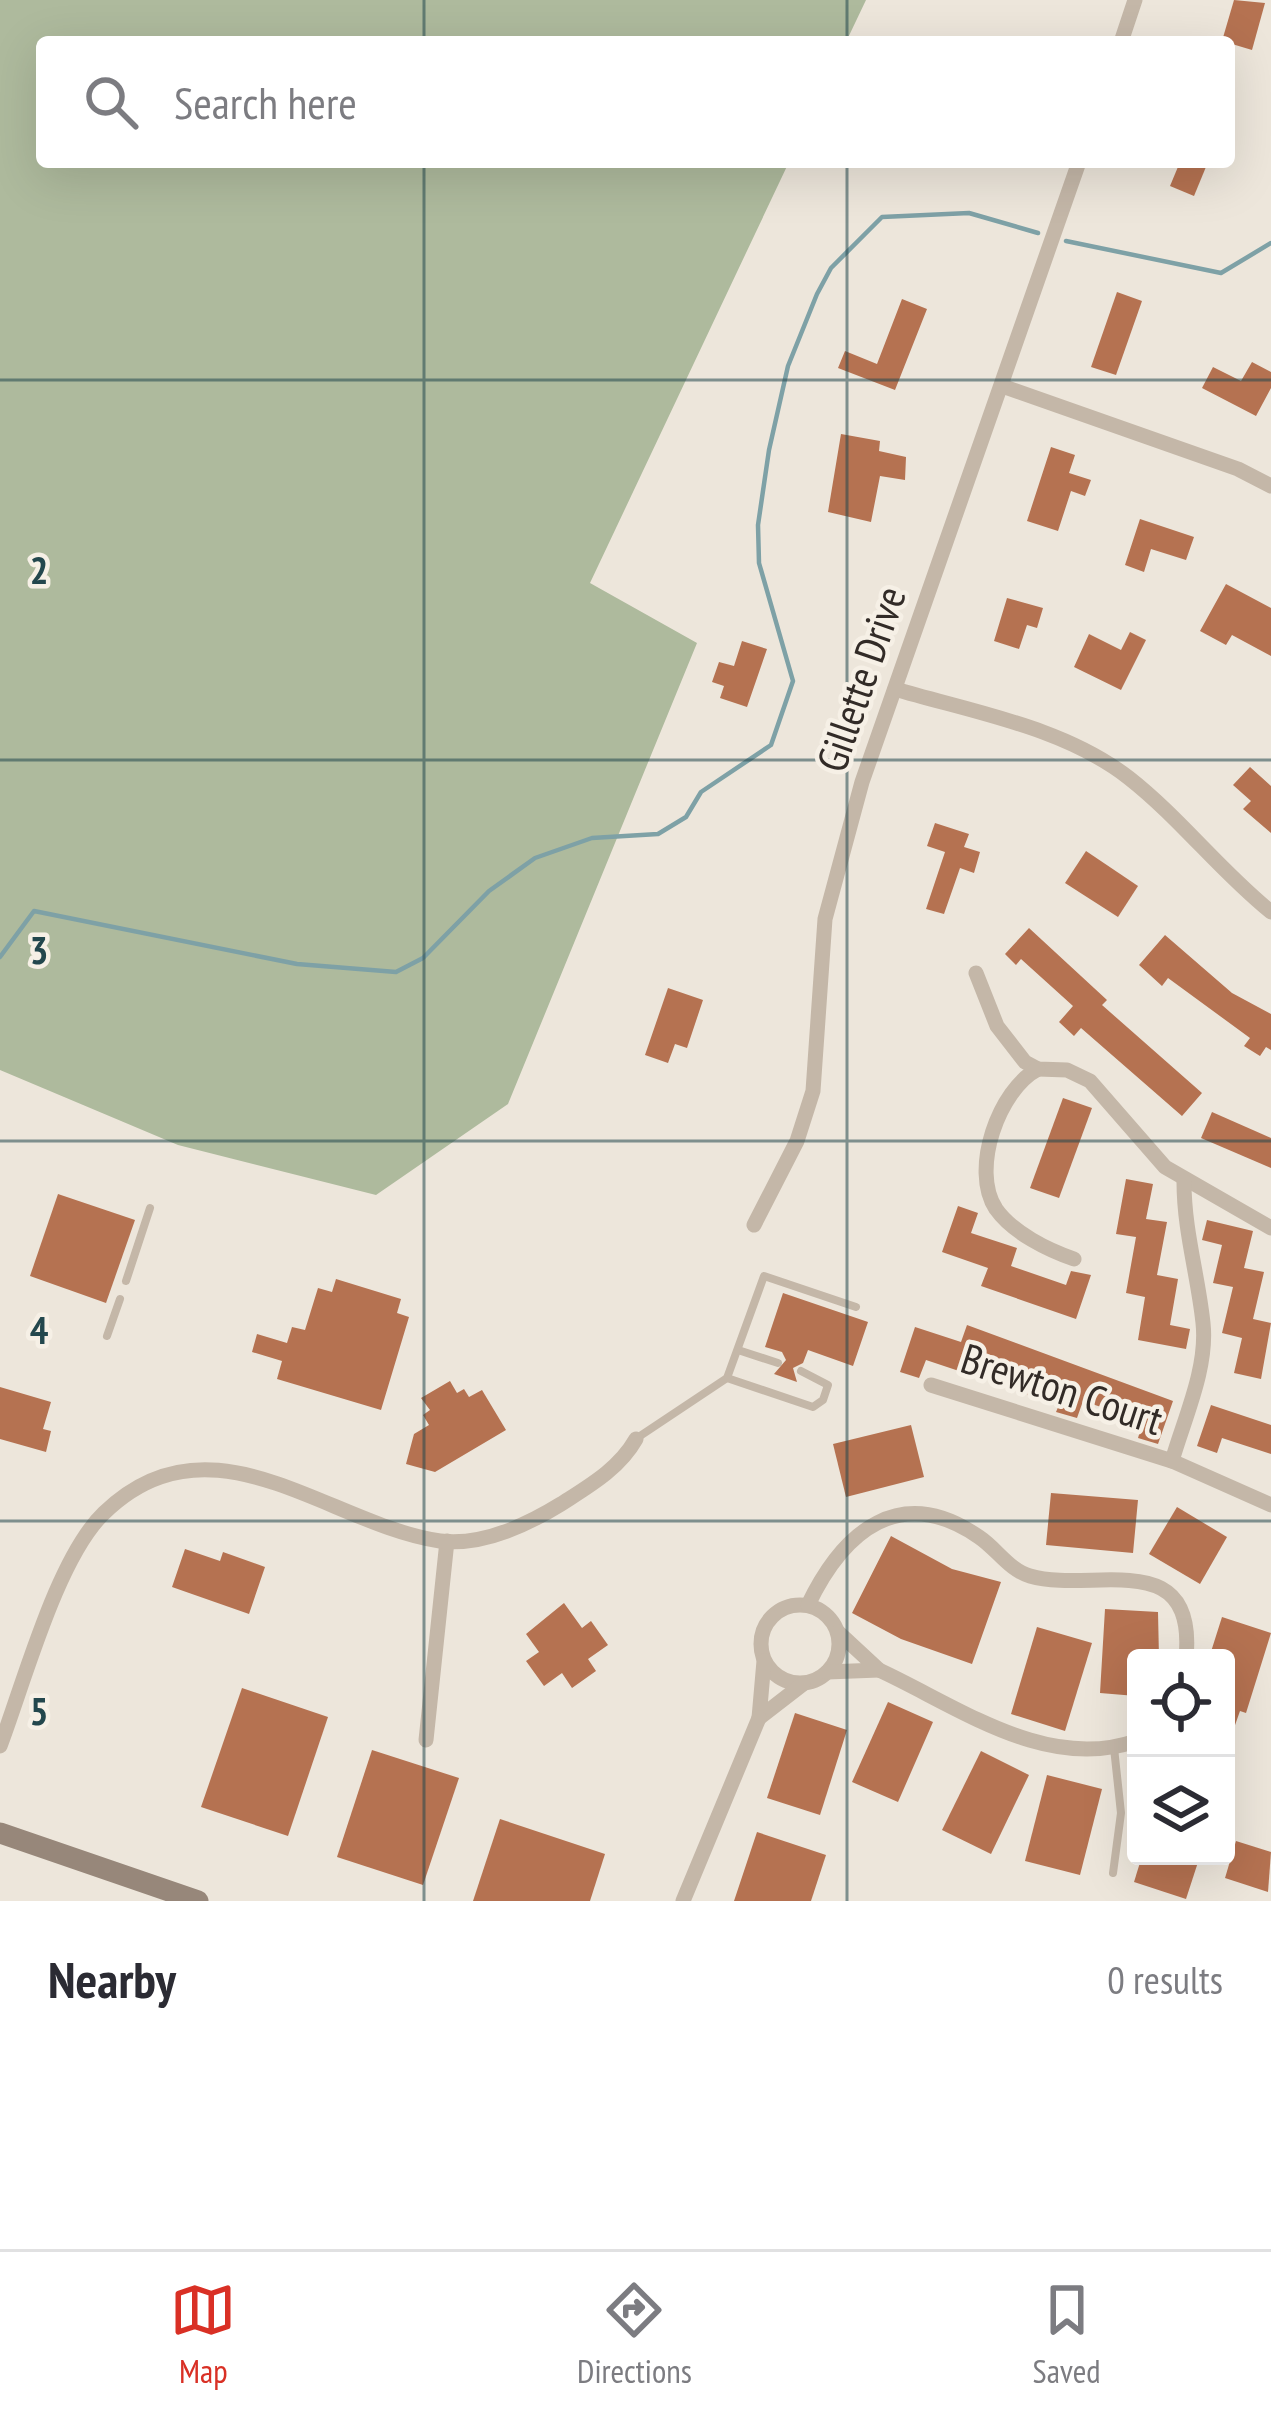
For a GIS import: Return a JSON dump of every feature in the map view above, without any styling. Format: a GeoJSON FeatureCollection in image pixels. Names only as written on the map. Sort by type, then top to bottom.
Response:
{"type":"FeatureCollection","features":[{"type":"Feature","properties":{"kind":"main road"},"geometry":{"type":"LineString","coordinates":[[0,1833],[198,1901]]}},
{"type":"Feature","properties":{"kind":"street"},"geometry":{"type":"LineString","coordinates":[[1123,36],[1136,0]]}},
{"type":"Feature","properties":{"kind":"street","name":"Gillette Drive"},"geometry":{"type":"LineString","coordinates":[[754,1226],[806,1120],[818,1051],[825,919],[862,782],[1077,168]]}},
{"type":"Feature","properties":{"kind":"street"},"geometry":{"type":"LineString","coordinates":[[1002,386],[1271,486]]}},
{"type":"Feature","properties":{"kind":"street"},"geometry":{"type":"LineString","coordinates":[[895,688],[1049,735],[1101,758],[1161,805],[1271,912]]}},
{"type":"Feature","properties":{"kind":"street"},"geometry":{"type":"LineString","coordinates":[[976,973],[1010,1047],[1039,1069]]}},
{"type":"Feature","properties":{"kind":"street"},"geometry":{"type":"LineString","coordinates":[[1074,1259],[1041,1245],[1002,1216],[988,1184],[989,1150],[999,1118],[1024,1077],[1039,1069],[1055,1067],[1090,1081],[1184,1182],[1271,1228]]}},
{"type":"Feature","properties":{"kind":"street","name":"Brewton Court"},"geometry":{"type":"LineString","coordinates":[[1172,1461],[1201,1363],[1204,1326],[1184,1226],[1184,1182]]}},
{"type":"Feature","properties":{"kind":"street","name":"Brewton Court"},"geometry":{"type":"LineString","coordinates":[[931,1384],[1172,1461],[1271,1504]]}},
{"type":"Feature","properties":{"kind":"street"},"geometry":{"type":"LineString","coordinates":[[0,1746],[73,1557],[104,1513],[149,1484],[199,1470],[238,1473],[447,1541],[500,1533],[547,1513],[625,1458],[636,1439]]}},
{"type":"Feature","properties":{"kind":"street"},"geometry":{"type":"LineString","coordinates":[[808,1605],[830,1567],[871,1525],[902,1512],[926,1512],[974,1533],[1031,1576],[1129,1579],[1163,1590],[1184,1619],[1186,1649]]}},
{"type":"Feature","properties":{"kind":"street"},"geometry":{"type":"LineString","coordinates":[[426,1740],[447,1541]]}},
{"type":"Feature","properties":{"kind":"street"},"geometry":{"type":"LineString","coordinates":[[682,1901],[759,1718],[764,1661],[761,1636],[770,1618],[788,1606],[808,1605],[826,1615],[879,1670],[1028,1741],[1075,1752],[1127,1744]]}},
{"type":"Feature","properties":{"kind":"street"},"geometry":{"type":"LineString","coordinates":[[827,1672],[838,1653],[838,1632]]}},
{"type":"Feature","properties":{"kind":"street"},"geometry":{"type":"LineString","coordinates":[[764,1661],[782,1679],[803,1684]]}},
{"type":"Feature","properties":{"kind":"street"},"geometry":{"type":"LineString","coordinates":[[759,1718],[827,1672],[879,1670]]}},
{"type":"Feature","properties":{"kind":"lane"},"geometry":{"type":"LineString","coordinates":[[126,1281],[150,1208]]}},
{"type":"Feature","properties":{"kind":"lane"},"geometry":{"type":"LineString","coordinates":[[636,1439],[727,1378],[764,1276],[856,1307]]}},
{"type":"Feature","properties":{"kind":"lane"},"geometry":{"type":"LineString","coordinates":[[107,1336],[120,1299]]}},
{"type":"Feature","properties":{"kind":"lane"},"geometry":{"type":"LineString","coordinates":[[739,1350],[778,1363]]}},
{"type":"Feature","properties":{"kind":"lane"},"geometry":{"type":"LineString","coordinates":[[727,1378],[813,1407],[823,1400],[828,1385],[801,1371]]}},
{"type":"Feature","properties":{"kind":"lane"},"geometry":{"type":"LineString","coordinates":[[1113,1874],[1121,1813],[1114,1748]]}},
{"type":"Feature","properties":{"kind":"green space"},"geometry":{"type":"Polygon","coordinates":[[[0,0],[866,0],[849,36],[36,36],[36,168],[786,168],[590,583],[697,643],[508,1104],[376,1195],[178,1145],[0,1070],[0,0]]]}},
{"type":"Feature","properties":{"kind":"building"},"geometry":{"type":"Polygon","coordinates":[[[1234,0],[1265,3],[1252,50],[1235,45],[1235,36],[1223,36],[1234,0]]]}},
{"type":"Feature","properties":{"kind":"building"},"geometry":{"type":"Polygon","coordinates":[[[1178,168],[1206,168],[1194,196],[1170,186],[1178,168]]]}},
{"type":"Feature","properties":{"kind":"building"},"geometry":{"type":"Polygon","coordinates":[[[1117,292],[1142,301],[1116,375],[1091,367],[1117,292]]]}},
{"type":"Feature","properties":{"kind":"building"},"geometry":{"type":"Polygon","coordinates":[[[902,299],[927,309],[895,390],[838,368],[845,351],[877,364],[902,299]]]}},
{"type":"Feature","properties":{"kind":"building"},"geometry":{"type":"Polygon","coordinates":[[[1252,362],[1271,372],[1271,388],[1256,416],[1202,388],[1213,367],[1241,381],[1252,362]]]}},
{"type":"Feature","properties":{"kind":"building"},"geometry":{"type":"Polygon","coordinates":[[[841,434],[880,441],[879,451],[906,457],[905,480],[880,476],[871,522],[828,512],[841,434]]]}},
{"type":"Feature","properties":{"kind":"building"},"geometry":{"type":"Polygon","coordinates":[[[1051,447],[1075,455],[1069,473],[1091,480],[1085,496],[1071,491],[1058,531],[1027,521],[1051,447]]]}},
{"type":"Feature","properties":{"kind":"building"},"geometry":{"type":"Polygon","coordinates":[[[1140,519],[1194,537],[1186,560],[1151,549],[1144,572],[1125,565],[1140,519]]]}},
{"type":"Feature","properties":{"kind":"building"},"geometry":{"type":"Polygon","coordinates":[[[1226,584],[1271,608],[1271,656],[1232,635],[1226,645],[1200,631],[1226,584]]]}},
{"type":"Feature","properties":{"kind":"building"},"geometry":{"type":"Polygon","coordinates":[[[1007,598],[1043,608],[1037,628],[1027,625],[1019,649],[994,641],[1007,598]]]}},
{"type":"Feature","properties":{"kind":"building"},"geometry":{"type":"Polygon","coordinates":[[[1130,632],[1146,640],[1121,690],[1074,667],[1089,634],[1121,650],[1130,632]]]}},
{"type":"Feature","properties":{"kind":"building"},"geometry":{"type":"Polygon","coordinates":[[[742,641],[767,649],[747,707],[720,698],[724,686],[712,682],[719,662],[734,666],[742,641]]]}},
{"type":"Feature","properties":{"kind":"building"},"geometry":{"type":"Polygon","coordinates":[[[1250,767],[1271,786],[1271,833],[1243,809],[1251,801],[1233,785],[1250,767]]]}},
{"type":"Feature","properties":{"kind":"building"},"geometry":{"type":"Polygon","coordinates":[[[935,823],[969,834],[964,847],[980,852],[974,873],[960,868],[944,914],[926,909],[945,852],[927,846],[935,823]]]}},
{"type":"Feature","properties":{"kind":"building"},"geometry":{"type":"Polygon","coordinates":[[[1086,851],[1138,886],[1118,917],[1065,883],[1086,851]]]}},
{"type":"Feature","properties":{"kind":"building"},"geometry":{"type":"Polygon","coordinates":[[[1029,928],[1107,1000],[1102,1005],[1202,1093],[1182,1116],[1081,1028],[1074,1036],[1059,1022],[1073,1006],[1021,959],[1016,965],[1005,954],[1029,928]]]}},
{"type":"Feature","properties":{"kind":"building"},"geometry":{"type":"Polygon","coordinates":[[[1165,935],[1232,993],[1271,1014],[1271,1050],[1266,1047],[1260,1056],[1244,1046],[1250,1038],[1168,978],[1162,986],[1139,965],[1165,935]]]}},
{"type":"Feature","properties":{"kind":"building"},"geometry":{"type":"Polygon","coordinates":[[[668,988],[703,1000],[687,1048],[675,1044],[668,1063],[645,1055],[668,988]]]}},
{"type":"Feature","properties":{"kind":"building"},"geometry":{"type":"Polygon","coordinates":[[[1063,1098],[1092,1108],[1059,1198],[1030,1188],[1063,1098]]]}},
{"type":"Feature","properties":{"kind":"building"},"geometry":{"type":"Polygon","coordinates":[[[1212,1112],[1271,1138],[1271,1168],[1201,1138],[1212,1112]]]}},
{"type":"Feature","properties":{"kind":"building"},"geometry":{"type":"Polygon","coordinates":[[[1126,1179],[1153,1184],[1146,1219],[1167,1222],[1157,1275],[1178,1279],[1170,1325],[1190,1329],[1186,1349],[1138,1340],[1145,1297],[1126,1293],[1136,1237],[1116,1234],[1126,1179]]]}},
{"type":"Feature","properties":{"kind":"building"},"geometry":{"type":"Polygon","coordinates":[[[58,1194],[135,1220],[106,1303],[30,1276],[58,1194]]]}},
{"type":"Feature","properties":{"kind":"building"},"geometry":{"type":"Polygon","coordinates":[[[958,1206],[978,1213],[971,1233],[1017,1248],[1011,1266],[1066,1285],[1071,1271],[1091,1275],[1076,1319],[981,1286],[988,1268],[942,1252],[958,1206]]]}},
{"type":"Feature","properties":{"kind":"building"},"geometry":{"type":"Polygon","coordinates":[[[1207,1220],[1253,1231],[1244,1268],[1264,1272],[1253,1319],[1271,1323],[1261,1379],[1234,1373],[1242,1338],[1222,1333],[1233,1287],[1213,1283],[1222,1245],[1202,1240],[1207,1220]]]}},
{"type":"Feature","properties":{"kind":"building"},"geometry":{"type":"Polygon","coordinates":[[[336,1279],[401,1299],[397,1313],[409,1317],[381,1410],[277,1379],[282,1361],[252,1352],[257,1334],[287,1343],[292,1327],[305,1330],[318,1288],[332,1292],[336,1279]]]}},
{"type":"Feature","properties":{"kind":"building"},"geometry":{"type":"Polygon","coordinates":[[[783,1293],[868,1322],[853,1366],[808,1350],[803,1363],[793,1368],[797,1382],[774,1374],[786,1360],[782,1352],[765,1347],[783,1293]]]}},
{"type":"Feature","properties":{"kind":"building"},"geometry":{"type":"Polygon","coordinates":[[[967,1325],[1173,1401],[1158,1444],[1138,1438],[1143,1421],[1083,1401],[1077,1418],[1056,1412],[1059,1405],[1027,1395],[1033,1376],[977,1357],[971,1375],[926,1360],[919,1378],[900,1372],[915,1327],[961,1342],[967,1325]]]}},
{"type":"Feature","properties":{"kind":"building"},"geometry":{"type":"Polygon","coordinates":[[[450,1381],[457,1393],[464,1389],[469,1397],[482,1390],[506,1430],[435,1472],[406,1464],[414,1434],[429,1425],[423,1415],[430,1410],[421,1398],[450,1381]]]}},
{"type":"Feature","properties":{"kind":"building"},"geometry":{"type":"Polygon","coordinates":[[[0,1387],[51,1402],[43,1429],[51,1431],[46,1452],[0,1439],[0,1387]]]}},
{"type":"Feature","properties":{"kind":"building"},"geometry":{"type":"Polygon","coordinates":[[[1211,1405],[1271,1425],[1271,1454],[1222,1438],[1217,1453],[1197,1446],[1211,1405]]]}},
{"type":"Feature","properties":{"kind":"building"},"geometry":{"type":"Polygon","coordinates":[[[911,1425],[924,1477],[846,1497],[833,1444],[911,1425]]]}},
{"type":"Feature","properties":{"kind":"building"},"geometry":{"type":"Polygon","coordinates":[[[1051,1493],[1138,1500],[1133,1553],[1046,1545],[1051,1493]]]}},
{"type":"Feature","properties":{"kind":"building"},"geometry":{"type":"Polygon","coordinates":[[[1177,1507],[1227,1537],[1200,1584],[1149,1554],[1177,1507]]]}},
{"type":"Feature","properties":{"kind":"building"},"geometry":{"type":"Polygon","coordinates":[[[891,1536],[952,1569],[1001,1582],[972,1664],[901,1639],[852,1613],[891,1536]]]}},
{"type":"Feature","properties":{"kind":"building"},"geometry":{"type":"Polygon","coordinates":[[[185,1549],[220,1561],[223,1552],[265,1567],[249,1614],[172,1587],[185,1549]]]}},
{"type":"Feature","properties":{"kind":"building"},"geometry":{"type":"Polygon","coordinates":[[[564,1603],[582,1628],[591,1621],[608,1645],[588,1659],[596,1671],[572,1688],[562,1673],[544,1686],[526,1661],[539,1652],[526,1634],[564,1603]]]}},
{"type":"Feature","properties":{"kind":"building"},"geometry":{"type":"Polygon","coordinates":[[[1105,1609],[1158,1612],[1159,1649],[1127,1649],[1127,1695],[1100,1693],[1105,1609]]]}},
{"type":"Feature","properties":{"kind":"building"},"geometry":{"type":"Polygon","coordinates":[[[1222,1617],[1271,1633],[1246,1713],[1240,1711],[1235,1725],[1235,1649],[1212,1649],[1222,1617]]]}},
{"type":"Feature","properties":{"kind":"building"},"geometry":{"type":"Polygon","coordinates":[[[1037,1627],[1092,1643],[1065,1731],[1011,1714],[1037,1627]]]}},
{"type":"Feature","properties":{"kind":"building"},"geometry":{"type":"Polygon","coordinates":[[[242,1688],[328,1717],[288,1836],[201,1807],[242,1688]]]}},
{"type":"Feature","properties":{"kind":"building"},"geometry":{"type":"Polygon","coordinates":[[[888,1702],[933,1722],[898,1802],[852,1782],[888,1702]]]}},
{"type":"Feature","properties":{"kind":"building"},"geometry":{"type":"Polygon","coordinates":[[[795,1713],[847,1730],[820,1815],[767,1798],[795,1713]]]}},
{"type":"Feature","properties":{"kind":"building"},"geometry":{"type":"Polygon","coordinates":[[[372,1750],[459,1778],[423,1885],[337,1857],[372,1750]]]}},
{"type":"Feature","properties":{"kind":"building"},"geometry":{"type":"Polygon","coordinates":[[[981,1751],[1029,1775],[991,1854],[942,1830],[981,1751]]]}},
{"type":"Feature","properties":{"kind":"building"},"geometry":{"type":"Polygon","coordinates":[[[1047,1775],[1102,1789],[1080,1875],[1025,1861],[1047,1775]]]}},
{"type":"Feature","properties":{"kind":"building"},"geometry":{"type":"Polygon","coordinates":[[[500,1819],[605,1854],[590,1901],[473,1901],[500,1819]]]}},
{"type":"Feature","properties":{"kind":"building"},"geometry":{"type":"Polygon","coordinates":[[[757,1832],[826,1855],[811,1901],[734,1901],[757,1832]]]}},
{"type":"Feature","properties":{"kind":"building"},"geometry":{"type":"Polygon","coordinates":[[[1235,1844],[1271,1852],[1268,1892],[1225,1878],[1229,1865],[1235,1865],[1235,1844]]]}},
{"type":"Feature","properties":{"kind":"building"},"geometry":{"type":"Polygon","coordinates":[[[1139,1865],[1197,1865],[1186,1899],[1134,1882],[1139,1865]]]}},
{"type":"Feature","properties":{"kind":"waterway"},"geometry":{"type":"LineString","coordinates":[[0,957],[34,911],[297,964],[396,972],[423,958],[489,891],[535,858],[592,838],[658,834],[686,817],[701,792],[771,745],[793,681],[759,563],[758,525],[788,366],[831,268],[882,217],[969,213],[1038,233]]}},
{"type":"Feature","properties":{"kind":"waterway"},"geometry":{"type":"LineString","coordinates":[[1066,241],[1221,273],[1271,243]]}}]}
